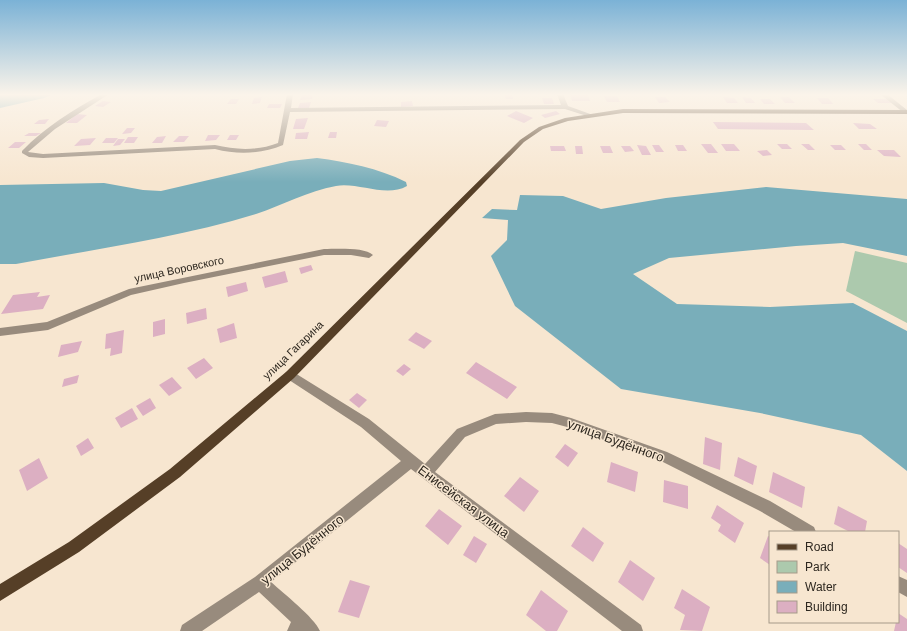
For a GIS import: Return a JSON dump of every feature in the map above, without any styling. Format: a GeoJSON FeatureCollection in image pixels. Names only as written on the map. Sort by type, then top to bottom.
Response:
{"type":"FeatureCollection","features":[{"type":"Feature","properties":{"kind":"main road","name":"улица Гагарина"},"geometry":{"type":"LineString","coordinates":[[0,593],[74,547],[175,473],[290,375],[478,187],[522,140],[541,128],[552,123]]}},
{"type":"Feature","properties":{"kind":"street"},"geometry":{"type":"LineString","coordinates":[[56,123],[24,152],[29,155],[43,156],[215,147],[231,151],[272,148],[281,144],[285,123]]}},
{"type":"Feature","properties":{"kind":"street","name":"улица Воровского"},"geometry":{"type":"LineString","coordinates":[[0,332],[48,326],[129,292],[184,280],[324,252],[351,252],[369,255]]}},
{"type":"Feature","properties":{"kind":"street","name":"Енисейская улица"},"geometry":{"type":"LineString","coordinates":[[290,375],[365,423],[411,461],[635,631]]}},
{"type":"Feature","properties":{"kind":"street","name":"улица Будённого"},"geometry":{"type":"LineString","coordinates":[[426,472],[461,433],[495,419],[526,417],[552,418],[571,423],[663,456],[758,503],[807,531]]}},
{"type":"Feature","properties":{"kind":"street","name":"улица Будённого"},"geometry":{"type":"LineString","coordinates":[[188,631],[260,582],[411,461]]}},
{"type":"Feature","properties":{"kind":"street"},"geometry":{"type":"LineString","coordinates":[[260,582],[303,627]]}},
{"type":"Feature","properties":{"kind":"green space"},"geometry":{"type":"Polygon","coordinates":[[[855,251],[907,263],[907,323],[846,291],[855,251]]]}},
{"type":"Feature","properties":{"kind":"water"},"geometry":{"type":"Polygon","coordinates":[[[317,158],[373,169],[406,182],[407,186],[399,189],[381,190],[345,185],[336,186],[306,195],[256,214],[197,230],[16,264],[0,264],[0,185],[104,183],[143,190],[161,191],[290,161],[317,158]]]}},
{"type":"Feature","properties":{"kind":"water"},"geometry":{"type":"Polygon","coordinates":[[[766,187],[907,199],[907,256],[843,243],[796,246],[669,258],[633,274],[677,304],[770,307],[853,303],[907,331],[907,471],[861,435],[760,413],[621,389],[515,306],[491,256],[507,240],[508,220],[482,218],[492,209],[517,210],[520,195],[563,196],[601,209],[666,198],[766,187]]]}},
{"type":"Feature","properties":{"kind":"building"},"geometry":{"type":"Polygon","coordinates":[[[295,123],[306,123],[304,129],[293,129],[295,123]]]}},
{"type":"Feature","properties":{"kind":"building"},"geometry":{"type":"Polygon","coordinates":[[[375,123],[388,123],[386,127],[374,126],[375,123]]]}},
{"type":"Feature","properties":{"kind":"building"},"geometry":{"type":"Polygon","coordinates":[[[714,123],[807,123],[814,130],[718,129],[714,123]]]}},
{"type":"Feature","properties":{"kind":"building"},"geometry":{"type":"Polygon","coordinates":[[[853,123],[870,124],[877,129],[859,129],[853,123]]]}},
{"type":"Feature","properties":{"kind":"building"},"geometry":{"type":"Polygon","coordinates":[[[127,128],[135,128],[131,133],[122,134],[127,128]]]}},
{"type":"Feature","properties":{"kind":"building"},"geometry":{"type":"Polygon","coordinates":[[[309,132],[307,139],[295,139],[296,133],[309,132]]]}},
{"type":"Feature","properties":{"kind":"building"},"geometry":{"type":"Polygon","coordinates":[[[330,132],[337,132],[336,138],[328,138],[330,132]]]}},
{"type":"Feature","properties":{"kind":"building"},"geometry":{"type":"Polygon","coordinates":[[[29,133],[41,133],[36,136],[24,136],[29,133]]]}},
{"type":"Feature","properties":{"kind":"building"},"geometry":{"type":"Polygon","coordinates":[[[208,135],[220,135],[216,140],[205,141],[208,135]]]}},
{"type":"Feature","properties":{"kind":"building"},"geometry":{"type":"Polygon","coordinates":[[[230,135],[239,135],[236,140],[227,140],[230,135]]]}},
{"type":"Feature","properties":{"kind":"building"},"geometry":{"type":"Polygon","coordinates":[[[166,136],[162,143],[152,143],[157,137],[166,136]]]}},
{"type":"Feature","properties":{"kind":"building"},"geometry":{"type":"Polygon","coordinates":[[[179,136],[189,136],[184,142],[173,142],[179,136]]]}},
{"type":"Feature","properties":{"kind":"building"},"geometry":{"type":"Polygon","coordinates":[[[128,137],[138,137],[134,143],[124,143],[128,137]]]}},
{"type":"Feature","properties":{"kind":"building"},"geometry":{"type":"Polygon","coordinates":[[[96,138],[90,145],[74,146],[81,139],[96,138]]]}},
{"type":"Feature","properties":{"kind":"building"},"geometry":{"type":"Polygon","coordinates":[[[106,138],[118,138],[114,143],[102,143],[106,138]]]}},
{"type":"Feature","properties":{"kind":"building"},"geometry":{"type":"Polygon","coordinates":[[[118,139],[125,139],[120,145],[113,146],[118,139]]]}},
{"type":"Feature","properties":{"kind":"building"},"geometry":{"type":"Polygon","coordinates":[[[15,142],[26,142],[19,148],[8,148],[15,142]]]}},
{"type":"Feature","properties":{"kind":"building"},"geometry":{"type":"Polygon","coordinates":[[[701,144],[711,144],[718,153],[708,153],[701,144]]]}},
{"type":"Feature","properties":{"kind":"building"},"geometry":{"type":"Polygon","coordinates":[[[721,144],[734,144],[740,151],[726,151],[721,144]]]}},
{"type":"Feature","properties":{"kind":"building"},"geometry":{"type":"Polygon","coordinates":[[[777,144],[787,144],[792,149],[782,149],[777,144]]]}},
{"type":"Feature","properties":{"kind":"building"},"geometry":{"type":"Polygon","coordinates":[[[801,144],[809,144],[815,150],[808,150],[801,144]]]}},
{"type":"Feature","properties":{"kind":"building"},"geometry":{"type":"Polygon","coordinates":[[[858,144],[866,144],[872,150],[864,150],[858,144]]]}},
{"type":"Feature","properties":{"kind":"building"},"geometry":{"type":"Polygon","coordinates":[[[637,145],[646,146],[651,155],[642,155],[637,145]]]}},
{"type":"Feature","properties":{"kind":"building"},"geometry":{"type":"Polygon","coordinates":[[[652,145],[659,145],[664,152],[656,152],[652,145]]]}},
{"type":"Feature","properties":{"kind":"building"},"geometry":{"type":"Polygon","coordinates":[[[675,145],[683,145],[687,151],[678,151],[675,145]]]}},
{"type":"Feature","properties":{"kind":"building"},"geometry":{"type":"Polygon","coordinates":[[[830,145],[841,145],[846,150],[835,150],[830,145]]]}},
{"type":"Feature","properties":{"kind":"building"},"geometry":{"type":"Polygon","coordinates":[[[550,146],[564,146],[566,151],[551,151],[550,146]]]}},
{"type":"Feature","properties":{"kind":"building"},"geometry":{"type":"Polygon","coordinates":[[[575,146],[582,146],[583,154],[576,154],[575,146]]]}},
{"type":"Feature","properties":{"kind":"building"},"geometry":{"type":"Polygon","coordinates":[[[600,146],[610,146],[613,153],[603,153],[600,146]]]}},
{"type":"Feature","properties":{"kind":"building"},"geometry":{"type":"Polygon","coordinates":[[[621,146],[630,146],[634,151],[625,152],[621,146]]]}},
{"type":"Feature","properties":{"kind":"building"},"geometry":{"type":"Polygon","coordinates":[[[767,150],[772,155],[763,156],[757,151],[767,150]]]}},
{"type":"Feature","properties":{"kind":"building"},"geometry":{"type":"Polygon","coordinates":[[[877,150],[894,150],[901,157],[884,156],[877,150]]]}},
{"type":"Feature","properties":{"kind":"building"},"geometry":{"type":"Polygon","coordinates":[[[311,265],[313,270],[301,274],[299,268],[311,265]]]}},
{"type":"Feature","properties":{"kind":"building"},"geometry":{"type":"Polygon","coordinates":[[[285,271],[288,282],[265,288],[262,277],[285,271]]]}},
{"type":"Feature","properties":{"kind":"building"},"geometry":{"type":"Polygon","coordinates":[[[246,282],[248,291],[228,297],[226,287],[246,282]]]}},
{"type":"Feature","properties":{"kind":"building"},"geometry":{"type":"Polygon","coordinates":[[[40,292],[37,297],[50,295],[43,309],[1,314],[13,295],[40,292]]]}},
{"type":"Feature","properties":{"kind":"building"},"geometry":{"type":"Polygon","coordinates":[[[206,308],[207,319],[187,324],[186,313],[206,308]]]}},
{"type":"Feature","properties":{"kind":"building"},"geometry":{"type":"Polygon","coordinates":[[[165,319],[165,334],[153,337],[153,322],[165,319]]]}},
{"type":"Feature","properties":{"kind":"building"},"geometry":{"type":"Polygon","coordinates":[[[234,323],[237,338],[220,343],[217,329],[234,323]]]}},
{"type":"Feature","properties":{"kind":"building"},"geometry":{"type":"Polygon","coordinates":[[[124,330],[122,353],[110,356],[111,348],[105,349],[106,334],[124,330]]]}},
{"type":"Feature","properties":{"kind":"building"},"geometry":{"type":"Polygon","coordinates":[[[416,332],[432,341],[424,349],[408,340],[416,332]]]}},
{"type":"Feature","properties":{"kind":"building"},"geometry":{"type":"Polygon","coordinates":[[[82,341],[78,352],[58,357],[61,345],[82,341]]]}},
{"type":"Feature","properties":{"kind":"building"},"geometry":{"type":"Polygon","coordinates":[[[204,358],[213,368],[196,379],[187,368],[204,358]]]}},
{"type":"Feature","properties":{"kind":"building"},"geometry":{"type":"Polygon","coordinates":[[[476,362],[517,387],[507,399],[466,373],[476,362]]]}},
{"type":"Feature","properties":{"kind":"building"},"geometry":{"type":"Polygon","coordinates":[[[404,364],[411,369],[403,376],[396,371],[404,364]]]}},
{"type":"Feature","properties":{"kind":"building"},"geometry":{"type":"Polygon","coordinates":[[[79,375],[77,383],[62,387],[64,379],[79,375]]]}},
{"type":"Feature","properties":{"kind":"building"},"geometry":{"type":"Polygon","coordinates":[[[172,377],[182,388],[169,396],[159,385],[172,377]]]}},
{"type":"Feature","properties":{"kind":"building"},"geometry":{"type":"Polygon","coordinates":[[[357,393],[367,400],[359,408],[349,400],[357,393]]]}},
{"type":"Feature","properties":{"kind":"building"},"geometry":{"type":"Polygon","coordinates":[[[150,398],[156,408],[143,416],[136,406],[150,398]]]}},
{"type":"Feature","properties":{"kind":"building"},"geometry":{"type":"Polygon","coordinates":[[[132,408],[138,419],[121,428],[115,418],[132,408]]]}},
{"type":"Feature","properties":{"kind":"building"},"geometry":{"type":"Polygon","coordinates":[[[705,437],[722,443],[720,470],[703,464],[705,437]]]}},
{"type":"Feature","properties":{"kind":"building"},"geometry":{"type":"Polygon","coordinates":[[[88,438],[94,448],[81,456],[76,446],[88,438]]]}},
{"type":"Feature","properties":{"kind":"building"},"geometry":{"type":"Polygon","coordinates":[[[565,444],[578,453],[568,467],[555,457],[565,444]]]}},
{"type":"Feature","properties":{"kind":"building"},"geometry":{"type":"Polygon","coordinates":[[[738,457],[757,466],[753,485],[734,476],[738,457]]]}},
{"type":"Feature","properties":{"kind":"building"},"geometry":{"type":"Polygon","coordinates":[[[39,458],[48,478],[27,491],[19,470],[39,458]]]}},
{"type":"Feature","properties":{"kind":"building"},"geometry":{"type":"Polygon","coordinates":[[[611,462],[638,472],[635,492],[607,482],[611,462]]]}},
{"type":"Feature","properties":{"kind":"building"},"geometry":{"type":"Polygon","coordinates":[[[773,472],[805,487],[802,508],[769,492],[773,472]]]}},
{"type":"Feature","properties":{"kind":"building"},"geometry":{"type":"Polygon","coordinates":[[[520,477],[539,491],[524,512],[504,496],[520,477]]]}},
{"type":"Feature","properties":{"kind":"building"},"geometry":{"type":"Polygon","coordinates":[[[664,480],[688,486],[688,509],[663,502],[664,480]]]}},
{"type":"Feature","properties":{"kind":"building"},"geometry":{"type":"Polygon","coordinates":[[[717,505],[744,523],[735,543],[718,531],[721,525],[711,518],[717,505]]]}},
{"type":"Feature","properties":{"kind":"building"},"geometry":{"type":"Polygon","coordinates":[[[838,506],[867,521],[865,531],[848,531],[834,524],[838,506]]]}},
{"type":"Feature","properties":{"kind":"building"},"geometry":{"type":"Polygon","coordinates":[[[439,509],[462,526],[448,545],[425,526],[439,509]]]}},
{"type":"Feature","properties":{"kind":"building"},"geometry":{"type":"Polygon","coordinates":[[[583,527],[604,543],[593,562],[571,546],[583,527]]]}},
{"type":"Feature","properties":{"kind":"building"},"geometry":{"type":"Polygon","coordinates":[[[474,536],[487,544],[476,563],[463,555],[474,536]]]}},
{"type":"Feature","properties":{"kind":"building"},"geometry":{"type":"Polygon","coordinates":[[[768,536],[769,564],[760,558],[768,536]]]}},
{"type":"Feature","properties":{"kind":"building"},"geometry":{"type":"Polygon","coordinates":[[[899,544],[907,549],[907,573],[899,568],[899,544]]]}},
{"type":"Feature","properties":{"kind":"building"},"geometry":{"type":"Polygon","coordinates":[[[630,560],[655,578],[643,601],[618,582],[630,560]]]}},
{"type":"Feature","properties":{"kind":"building"},"geometry":{"type":"Polygon","coordinates":[[[350,580],[370,586],[359,618],[338,612],[350,580]]]}},
{"type":"Feature","properties":{"kind":"building"},"geometry":{"type":"Polygon","coordinates":[[[682,589],[710,607],[702,631],[680,630],[685,615],[674,608],[682,589]]]}},
{"type":"Feature","properties":{"kind":"building"},"geometry":{"type":"Polygon","coordinates":[[[541,590],[568,611],[557,631],[546,631],[526,615],[541,590]]]}},
{"type":"Feature","properties":{"kind":"building"},"geometry":{"type":"Polygon","coordinates":[[[899,614],[907,619],[907,631],[894,631],[896,623],[899,623],[899,614]]]}}]}
